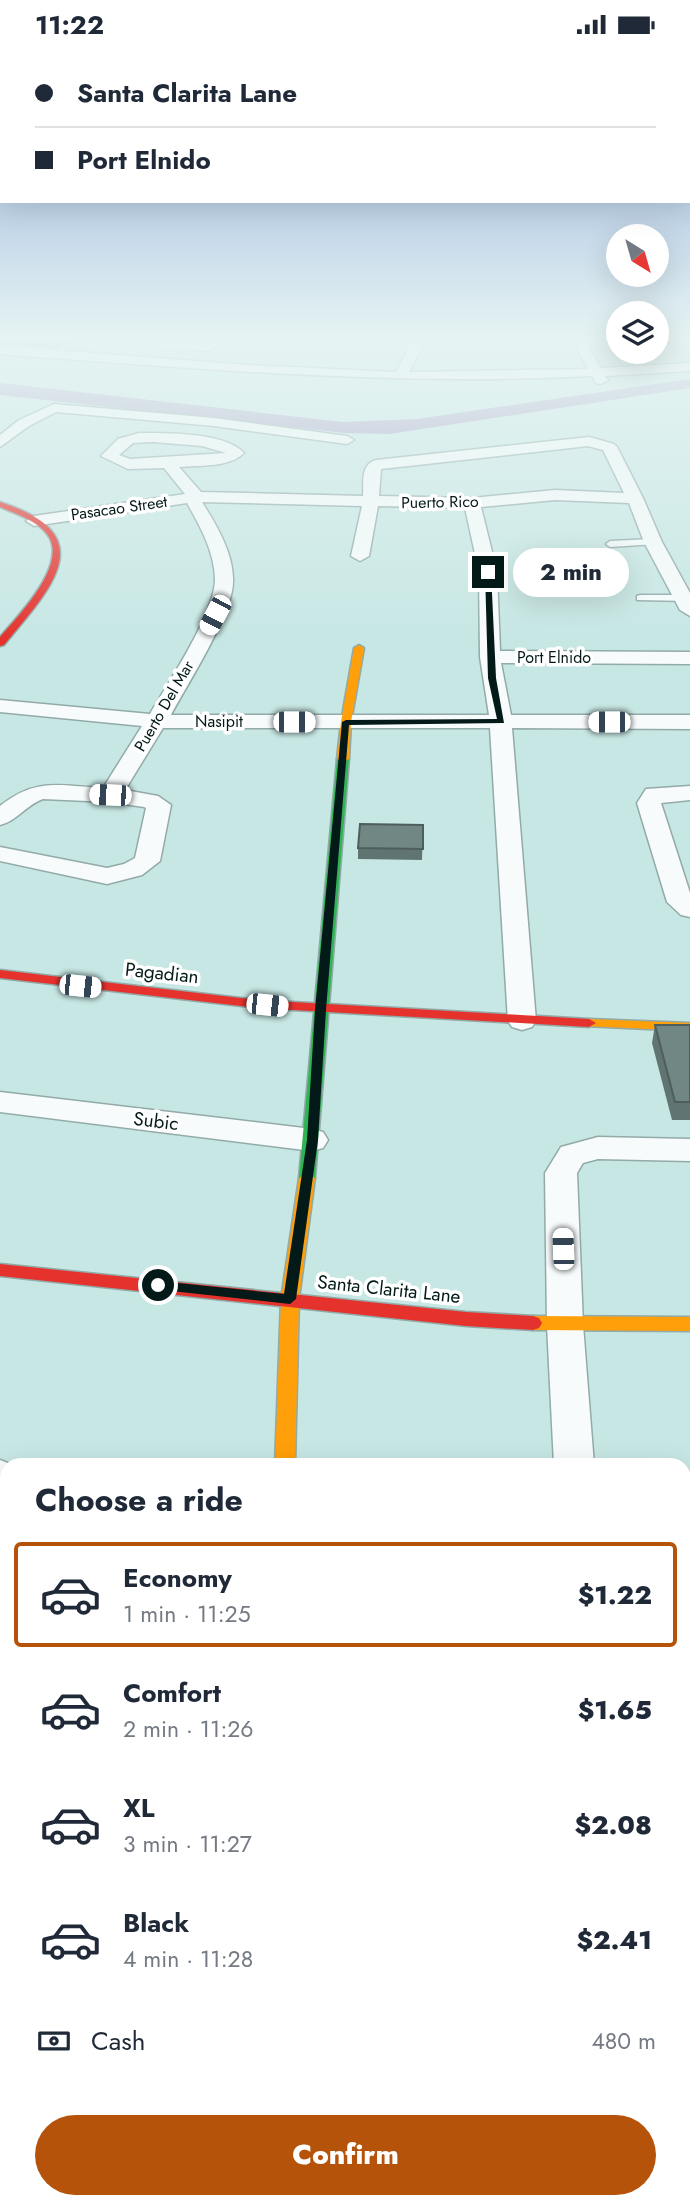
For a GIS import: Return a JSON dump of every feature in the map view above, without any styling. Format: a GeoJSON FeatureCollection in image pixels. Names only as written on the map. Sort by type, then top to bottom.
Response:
{"type":"FeatureCollection","features":[{"type":"Feature","properties":{"kind":"street"},"geometry":{"type":"LineString","coordinates":[[138,439],[123,442],[109,456],[128,464],[228,458],[236,453],[216,444],[150,439]]}},
{"type":"Feature","properties":{"kind":"street"},"geometry":{"type":"LineString","coordinates":[[337,439],[347,440]]}},
{"type":"Feature","properties":{"kind":"street"},"geometry":{"type":"LineString","coordinates":[[360,556],[371,502],[372,469],[383,462],[528,446],[597,442],[609,447],[635,498],[653,542],[688,602]]}},
{"type":"Feature","properties":{"kind":"street","name":"Puerto Del Mar"},"geometry":{"type":"LineString","coordinates":[[110,795],[159,720],[215,615],[224,583],[215,545],[205,520],[194,497],[167,463]]}},
{"type":"Feature","properties":{"kind":"street","name":"Puerto Rico"},"geometry":{"type":"LineString","coordinates":[[371,502],[472,503],[555,495],[635,498]]}},
{"type":"Feature","properties":{"kind":"street","name":"Pasacao Street"},"geometry":{"type":"LineString","coordinates":[[34,520],[194,497],[371,502]]}},
{"type":"Feature","properties":{"kind":"street","name":"Port Elnido"},"geometry":{"type":"LineString","coordinates":[[472,503],[488,572],[490,657],[690,658]]}},
{"type":"Feature","properties":{"kind":"street"},"geometry":{"type":"LineString","coordinates":[[0,504],[34,520],[55,539],[59,552],[49,579],[0,643]]}},
{"type":"Feature","properties":{"kind":"street"},"geometry":{"type":"LineString","coordinates":[[285,1458],[290,1299],[312,1140],[346,722],[359,648]]}},
{"type":"Feature","properties":{"kind":"street"},"geometry":{"type":"LineString","coordinates":[[490,657],[501,722],[522,1021]]}},
{"type":"Feature","properties":{"kind":"street","name":"Nasipit"},"geometry":{"type":"LineString","coordinates":[[0,706],[159,720],[690,722]]}},
{"type":"Feature","properties":{"kind":"street"},"geometry":{"type":"LineString","coordinates":[[0,818],[26,797],[41,792],[110,795],[150,801],[159,805],[147,860],[132,870],[107,876],[0,854]]}},
{"type":"Feature","properties":{"kind":"street"},"geometry":{"type":"LineString","coordinates":[[690,793],[654,794],[649,803],[680,902],[690,909]]}},
{"type":"Feature","properties":{"kind":"street","name":"Pagadian"},"geometry":{"type":"LineString","coordinates":[[0,974],[80,986],[321,1010],[690,1027]]}},
{"type":"Feature","properties":{"kind":"street","name":"Subic"},"geometry":{"type":"LineString","coordinates":[[0,1101],[312,1140]]}},
{"type":"Feature","properties":{"kind":"street"},"geometry":{"type":"LineString","coordinates":[[574,1458],[565,1325],[561,1173],[572,1155],[598,1148],[690,1150]]}},
{"type":"Feature","properties":{"kind":"street","name":"Santa Clarita Lane"},"geometry":{"type":"LineString","coordinates":[[0,1270],[466,1319],[565,1325],[690,1324]]}},
{"type":"Feature","properties":{"kind":"lane"},"geometry":{"type":"LineString","coordinates":[[610,544],[653,542]]}},
{"type":"Feature","properties":{"kind":"lane"},"geometry":{"type":"LineString","coordinates":[[640,598],[688,602]]}},
{"type":"Feature","properties":{"kind":"building"},"geometry":{"type":"Polygon","coordinates":[[[360,824],[423,825],[423,849],[358,848],[360,824]]]}},
{"type":"Feature","properties":{"kind":"building"},"geometry":{"type":"Polygon","coordinates":[[[655,1025],[690,1025],[690,1102],[675,1102],[655,1025]]]}},
{"type":"Feature","properties":{"kind":"traffic: fast"},"geometry":{"type":"LineString","coordinates":[[307,1178],[343,759]]}},
{"type":"Feature","properties":{"kind":"traffic: slow"},"geometry":{"type":"LineString","coordinates":[[343,759],[346,722],[359,648]]}},
{"type":"Feature","properties":{"kind":"traffic: slow"},"geometry":{"type":"LineString","coordinates":[[589,1023],[690,1027]]}},
{"type":"Feature","properties":{"kind":"traffic: slow"},"geometry":{"type":"LineString","coordinates":[[285,1458],[290,1299],[307,1178]]}},
{"type":"Feature","properties":{"kind":"traffic: slow"},"geometry":{"type":"LineString","coordinates":[[533,1323],[690,1324]]}},
{"type":"Feature","properties":{"kind":"traffic: jam"},"geometry":{"type":"LineString","coordinates":[[0,504],[45,527],[55,540],[57,552],[55,565],[39,595],[0,643]]}},
{"type":"Feature","properties":{"kind":"traffic: jam"},"geometry":{"type":"LineString","coordinates":[[0,974],[258,1004],[589,1023]]}},
{"type":"Feature","properties":{"kind":"traffic: jam"},"geometry":{"type":"LineString","coordinates":[[0,1270],[466,1319],[533,1323]]}},
{"type":"Feature","properties":{"kind":"route"},"geometry":{"type":"LineString","coordinates":[[158,1285],[290,1299],[312,1140],[346,722],[501,722],[490,657],[488,572]]}}]}
